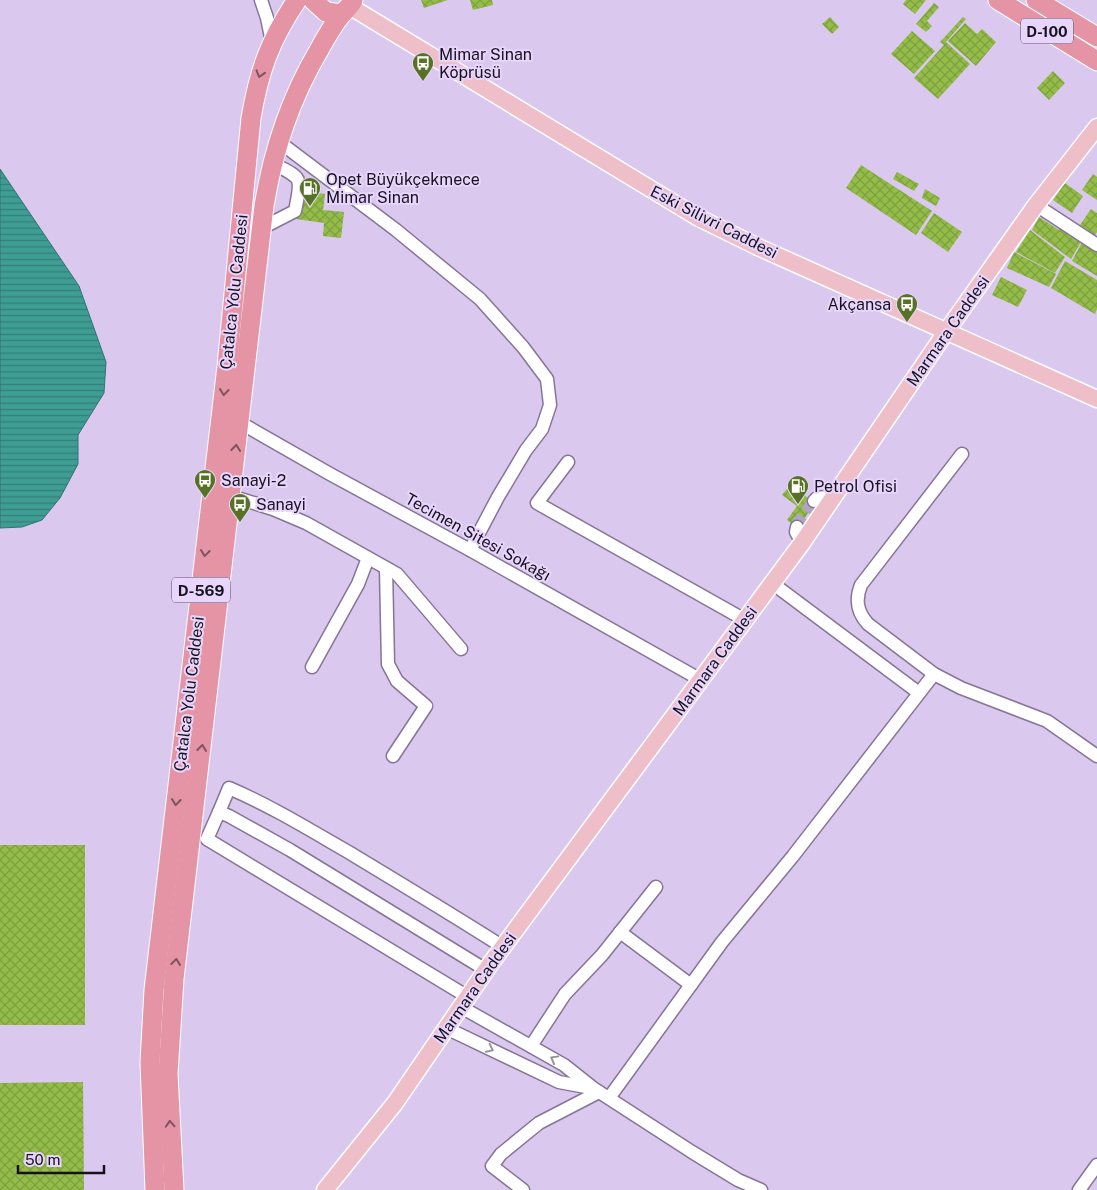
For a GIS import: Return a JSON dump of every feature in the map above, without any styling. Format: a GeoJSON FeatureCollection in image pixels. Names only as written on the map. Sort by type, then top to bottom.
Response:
{"type":"FeatureCollection","features":[{"type":"Feature","properties":{"kind":"highway","name":"Çatalca Yolu Caddesi"},"geometry":{"type":"LineString","coordinates":[[154,1190],[150,1062],[154,990],[227,366],[251,118],[257,86],[272,42],[297,0]]}},
{"type":"Feature","properties":{"kind":"highway"},"geometry":{"type":"LineString","coordinates":[[313,0],[326,12],[348,7]]}},
{"type":"Feature","properties":{"kind":"highway","name":"D-100"},"geometry":{"type":"LineString","coordinates":[[998,0],[1094,63]]}},
{"type":"Feature","properties":{"kind":"highway","name":"D-100"},"geometry":{"type":"LineString","coordinates":[[1036,0],[1097,37]]}},
{"type":"Feature","properties":{"kind":"highway","name":"Çatalca Yolu Caddesi"},"geometry":{"type":"LineString","coordinates":[[174,1190],[168,1074],[170,1029],[262,228],[272,163],[288,111],[318,51],[348,7]]}},
{"type":"Feature","properties":{"kind":"main road","name":"Eski Silivri Caddesi"},"geometry":{"type":"LineString","coordinates":[[348,7],[697,217],[758,247],[1097,399]]}},
{"type":"Feature","properties":{"kind":"main road","name":"Marmara Caddesi"},"geometry":{"type":"LineString","coordinates":[[325,1190],[395,1103],[486,970],[802,543],[946,332],[1036,205],[1097,127]]}},
{"type":"Feature","properties":{"kind":"street"},"geometry":{"type":"LineString","coordinates":[[261,0],[272,42]]}},
{"type":"Feature","properties":{"kind":"street"},"geometry":{"type":"LineString","coordinates":[[278,141],[396,230],[480,299],[523,347],[547,380],[550,406],[542,429],[526,450],[498,497],[470,550]]}},
{"type":"Feature","properties":{"kind":"street"},"geometry":{"type":"LineString","coordinates":[[262,228],[295,211],[300,186],[295,174],[272,163]]}},
{"type":"Feature","properties":{"kind":"street"},"geometry":{"type":"LineString","coordinates":[[1036,205],[1097,245]]}},
{"type":"Feature","properties":{"kind":"street","name":"Tecimen Sitesi Sokağı"},"geometry":{"type":"LineString","coordinates":[[239,422],[701,680]]}},
{"type":"Feature","properties":{"kind":"street"},"geometry":{"type":"LineString","coordinates":[[962,454],[861,585],[857,597],[858,610],[868,624],[934,674],[961,688],[1047,721],[1097,756]]}},
{"type":"Feature","properties":{"kind":"street"},"geometry":{"type":"LineString","coordinates":[[568,462],[537,504],[745,620]]}},
{"type":"Feature","properties":{"kind":"street"},"geometry":{"type":"LineString","coordinates":[[231,496],[273,509],[306,523],[397,574],[461,649]]}},
{"type":"Feature","properties":{"kind":"street"},"geometry":{"type":"LineString","coordinates":[[814,502],[817,498],[835,496]]}},
{"type":"Feature","properties":{"kind":"street"},"geometry":{"type":"LineString","coordinates":[[797,527],[796,532],[802,543]]}},
{"type":"Feature","properties":{"kind":"street"},"geometry":{"type":"LineString","coordinates":[[312,667],[358,584],[368,558]]}},
{"type":"Feature","properties":{"kind":"street"},"geometry":{"type":"LineString","coordinates":[[386,568],[388,664],[397,681],[426,706],[393,756]]}},
{"type":"Feature","properties":{"kind":"street"},"geometry":{"type":"LineString","coordinates":[[772,583],[919,693]]}},
{"type":"Feature","properties":{"kind":"street"},"geometry":{"type":"LineString","coordinates":[[523,1190],[492,1166],[501,1154],[539,1123],[600,1093],[691,985],[722,942],[793,856],[934,674]]}},
{"type":"Feature","properties":{"kind":"street"},"geometry":{"type":"LineString","coordinates":[[503,947],[442,908],[311,830],[250,797],[229,788],[207,839],[465,1002],[531,1046],[564,1065],[600,1093],[731,1175],[761,1190]]}},
{"type":"Feature","properties":{"kind":"street"},"geometry":{"type":"LineString","coordinates":[[219,812],[290,850],[486,970]]}},
{"type":"Feature","properties":{"kind":"street"},"geometry":{"type":"LineString","coordinates":[[531,1046],[565,994],[602,955],[656,887]]}},
{"type":"Feature","properties":{"kind":"street"},"geometry":{"type":"LineString","coordinates":[[620,932],[691,985]]}},
{"type":"Feature","properties":{"kind":"street"},"geometry":{"type":"LineString","coordinates":[[446,1028],[559,1082],[600,1093]]}},
{"type":"Feature","properties":{"kind":"street"},"geometry":{"type":"LineString","coordinates":[[1079,1190],[1097,1165]]}},
{"type":"Feature","properties":{"kind":"shaded area"},"geometry":{"type":"Polygon","coordinates":[[[0,169],[79,286],[106,362],[104,393],[78,435],[78,464],[60,498],[42,520],[22,527],[0,528],[0,169]]]}},
{"type":"Feature","properties":{"kind":"building"},"geometry":{"type":"Polygon","coordinates":[[[421,0],[448,0],[424,8],[421,0]]]}},
{"type":"Feature","properties":{"kind":"building"},"geometry":{"type":"Polygon","coordinates":[[[470,0],[492,0],[493,5],[473,10],[470,0]]]}},
{"type":"Feature","properties":{"kind":"building"},"geometry":{"type":"Polygon","coordinates":[[[906,0],[926,0],[915,14],[903,4],[906,0]]]}},
{"type":"Feature","properties":{"kind":"building"},"geometry":{"type":"Polygon","coordinates":[[[934,3],[939,7],[927,21],[932,26],[926,32],[916,24],[934,3]]]}},
{"type":"Feature","properties":{"kind":"building"},"geometry":{"type":"Polygon","coordinates":[[[830,17],[839,27],[832,34],[822,24],[830,17]]]}},
{"type":"Feature","properties":{"kind":"building"},"geometry":{"type":"Polygon","coordinates":[[[963,17],[966,19],[946,42],[970,64],[938,99],[914,78],[944,45],[940,42],[963,17]]]}},
{"type":"Feature","properties":{"kind":"building"},"geometry":{"type":"Polygon","coordinates":[[[965,23],[977,34],[982,29],[996,42],[976,66],[948,41],[965,23]]]}},
{"type":"Feature","properties":{"kind":"building"},"geometry":{"type":"Polygon","coordinates":[[[912,31],[935,51],[914,74],[891,54],[912,31]]]}},
{"type":"Feature","properties":{"kind":"building"},"geometry":{"type":"Polygon","coordinates":[[[1053,71],[1065,83],[1049,100],[1037,88],[1053,71]]]}},
{"type":"Feature","properties":{"kind":"building"},"geometry":{"type":"Polygon","coordinates":[[[861,165],[932,211],[916,235],[846,188],[861,165]]]}},
{"type":"Feature","properties":{"kind":"building"},"geometry":{"type":"Polygon","coordinates":[[[897,172],[919,184],[914,191],[893,179],[897,172]]]}},
{"type":"Feature","properties":{"kind":"building"},"geometry":{"type":"Polygon","coordinates":[[[1093,174],[1097,177],[1097,200],[1082,190],[1093,174]]]}},
{"type":"Feature","properties":{"kind":"building"},"geometry":{"type":"Polygon","coordinates":[[[1065,183],[1083,196],[1072,213],[1053,200],[1065,183]]]}},
{"type":"Feature","properties":{"kind":"building"},"geometry":{"type":"Polygon","coordinates":[[[293,189],[325,194],[323,210],[344,212],[341,238],[323,236],[324,223],[289,218],[293,189]]]}},
{"type":"Feature","properties":{"kind":"building"},"geometry":{"type":"Polygon","coordinates":[[[925,189],[940,198],[936,206],[922,198],[925,189]]]}},
{"type":"Feature","properties":{"kind":"building"},"geometry":{"type":"Polygon","coordinates":[[[1091,209],[1097,213],[1097,232],[1095,235],[1080,225],[1091,209]]]}},
{"type":"Feature","properties":{"kind":"building"},"geometry":{"type":"Polygon","coordinates":[[[934,213],[962,232],[948,252],[921,233],[934,213]]]}},
{"type":"Feature","properties":{"kind":"building"},"geometry":{"type":"Polygon","coordinates":[[[1039,217],[1081,242],[1071,259],[1032,230],[1039,217]]]}},
{"type":"Feature","properties":{"kind":"building"},"geometry":{"type":"Polygon","coordinates":[[[1030,230],[1065,257],[1055,273],[1016,252],[1030,230]]]}},
{"type":"Feature","properties":{"kind":"building"},"geometry":{"type":"Polygon","coordinates":[[[1082,242],[1097,252],[1097,276],[1072,261],[1082,242]]]}},
{"type":"Feature","properties":{"kind":"building"},"geometry":{"type":"Polygon","coordinates":[[[1014,252],[1056,274],[1049,287],[1007,268],[1014,252]]]}},
{"type":"Feature","properties":{"kind":"building"},"geometry":{"type":"Polygon","coordinates":[[[1065,261],[1097,280],[1097,309],[1095,314],[1051,288],[1065,261]]]}},
{"type":"Feature","properties":{"kind":"building"},"geometry":{"type":"Polygon","coordinates":[[[1001,277],[1027,290],[1018,307],[992,295],[1001,277]]]}},
{"type":"Feature","properties":{"kind":"building"},"geometry":{"type":"Polygon","coordinates":[[[790,485],[815,503],[798,528],[787,520],[797,506],[782,495],[790,485]]]}},
{"type":"Feature","properties":{"kind":"building"},"geometry":{"type":"Polygon","coordinates":[[[0,845],[85,845],[85,1025],[0,1025],[0,845]]]}},
{"type":"Feature","properties":{"kind":"building"},"geometry":{"type":"Polygon","coordinates":[[[83,1082],[84,1190],[0,1190],[0,1083],[83,1082]]]}},
{"type":"Feature","properties":{"kind":"tunnel"},"geometry":{"type":"LineString","coordinates":[[797,527],[814,501]]}},
{"type":"Feature","properties":{"kind":"place","name":"Mimar Sinan Köprüsü"},"geometry":{"type":"Point","coordinates":[423,82]}},
{"type":"Feature","properties":{"kind":"place","name":"Opet Büyükçekmece Mimar Sinan"},"geometry":{"type":"Point","coordinates":[310,207]}},
{"type":"Feature","properties":{"kind":"place","name":"Akçansa"},"geometry":{"type":"Point","coordinates":[907,323]}},
{"type":"Feature","properties":{"kind":"place","name":"Sanayi-2"},"geometry":{"type":"Point","coordinates":[205,499]}},
{"type":"Feature","properties":{"kind":"place","name":"Petrol Ofisi"},"geometry":{"type":"Point","coordinates":[798,505]}},
{"type":"Feature","properties":{"kind":"place","name":"Sanayi"},"geometry":{"type":"Point","coordinates":[240,523]}}]}
